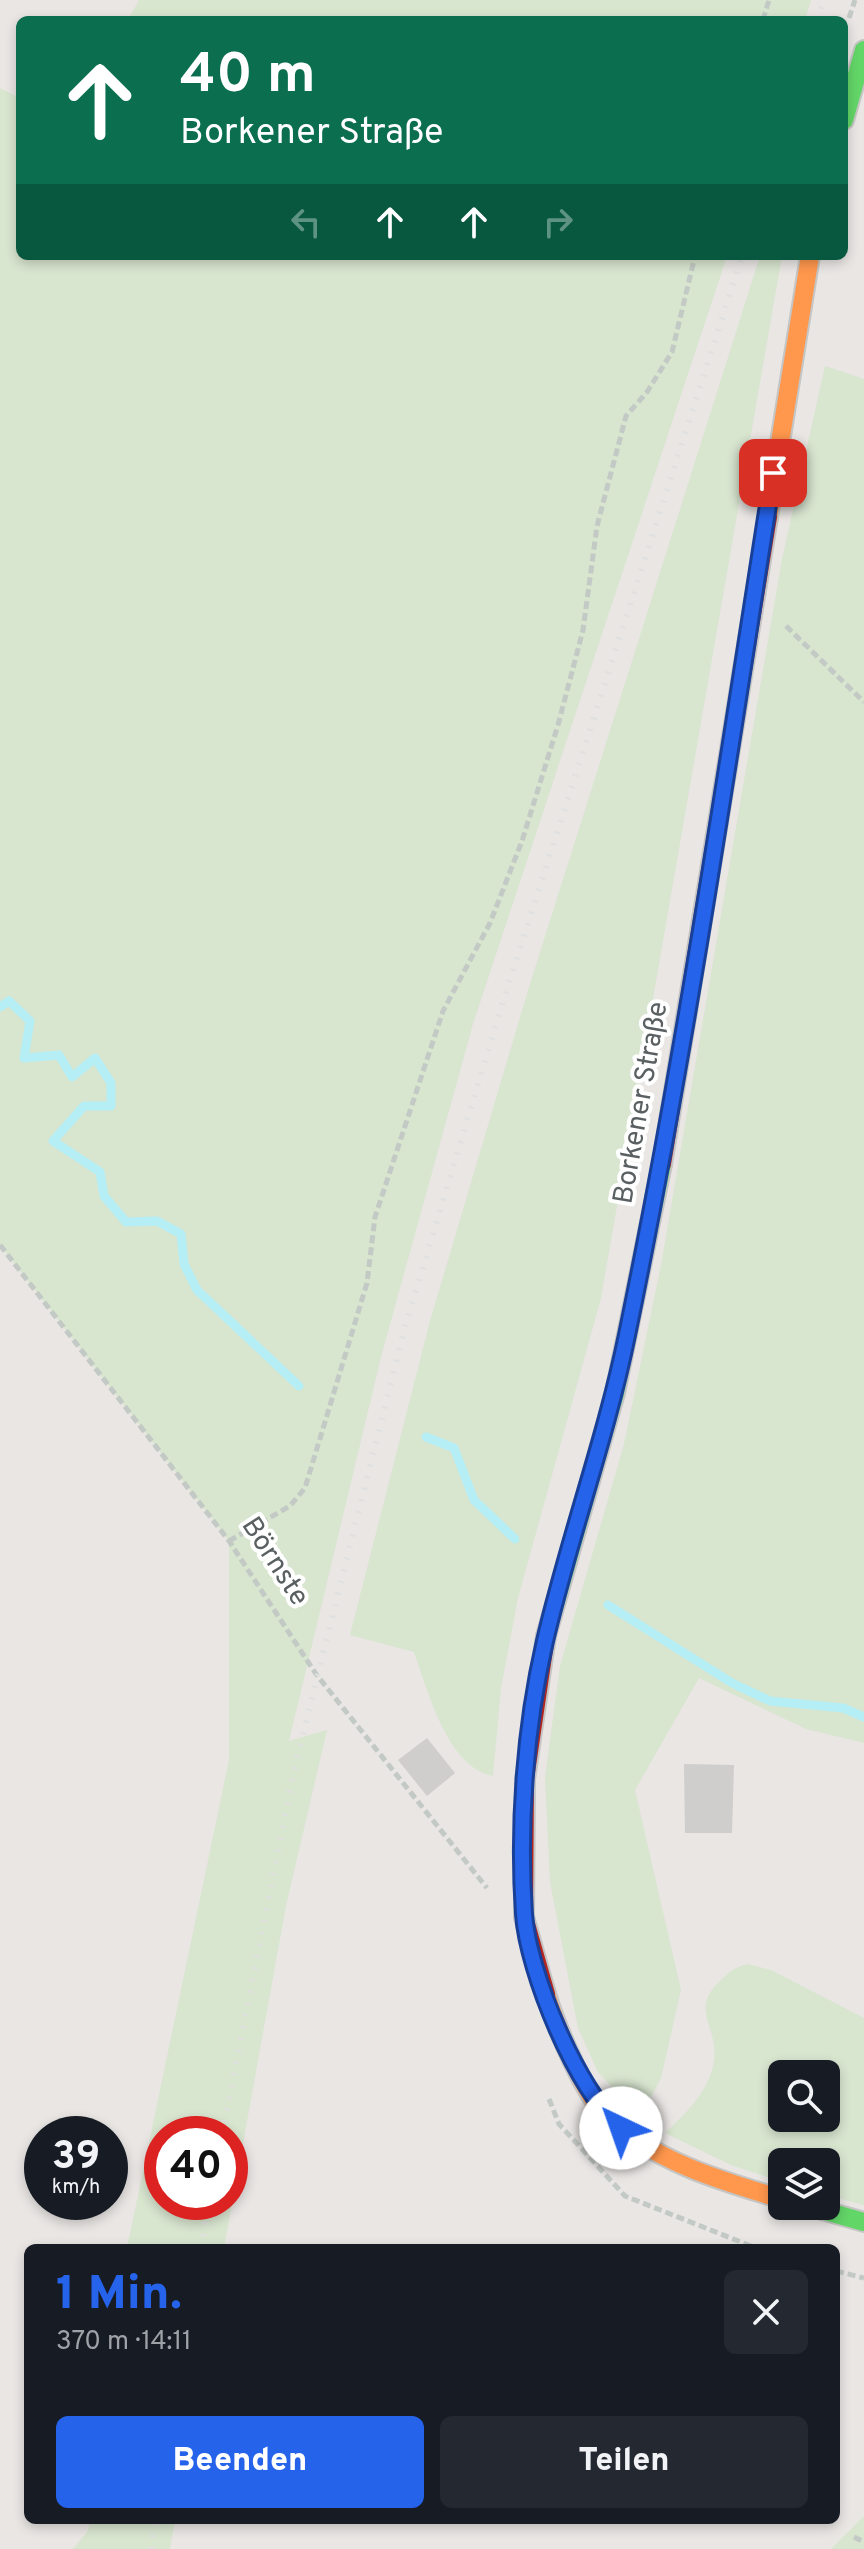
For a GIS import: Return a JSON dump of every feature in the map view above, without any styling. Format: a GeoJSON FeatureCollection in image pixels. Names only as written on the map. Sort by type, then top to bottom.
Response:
{"type":"FeatureCollection","features":[{"type":"Feature","properties":{"kind":"street"},"geometry":{"type":"LineString","coordinates":[[848,106],[864,50]]}},
{"type":"Feature","properties":{"kind":"street","name":"Borkener Straße"},"geometry":{"type":"LineString","coordinates":[[768,2195],[721,2181],[640,2144],[603,2113],[556,2029],[524,1917],[525,1779],[544,1643],[615,1393],[659,1182],[809,260]]}},
{"type":"Feature","properties":{"kind":"street"},"geometry":{"type":"LineString","coordinates":[[840,2215],[864,2222]]}},
{"type":"Feature","properties":{"kind":"path"},"geometry":{"type":"LineString","coordinates":[[229,1541],[290,1506],[305,1488],[367,1283],[375,1217],[443,1011],[490,923],[522,841],[558,725],[583,630],[597,526],[626,416],[672,352],[694,260]]}},
{"type":"Feature","properties":{"kind":"path"},"geometry":{"type":"LineString","coordinates":[[754,595],[864,702]]}},
{"type":"Feature","properties":{"kind":"path","name":"Börnste"},"geometry":{"type":"LineString","coordinates":[[0,1245],[229,1541],[316,1674],[494,1896]]}},
{"type":"Feature","properties":{"kind":"path"},"geometry":{"type":"LineString","coordinates":[[840,2272],[864,2278]]}},
{"type":"Feature","properties":{"kind":"path"},"geometry":{"type":"LineString","coordinates":[[854,2537],[864,2542]]}},
{"type":"Feature","properties":{"kind":"green space"},"geometry":{"type":"Polygon","coordinates":[[[139,0],[811,0],[806,16],[130,16],[139,0]]]}},
{"type":"Feature","properties":{"kind":"green space"},"geometry":{"type":"Polygon","coordinates":[[[0,88],[16,96],[16,260],[726,260],[473,1024],[381,1357],[289,1741],[327,1730],[286,1906],[248,2116],[155,2116],[229,1760],[229,1541],[0,1245],[0,88]]]}},
{"type":"Feature","properties":{"kind":"green space"},"geometry":{"type":"Polygon","coordinates":[[[759,260],[781,260],[601,1298],[518,1598],[501,1688],[493,1776],[477,1770],[451,1743],[433,1706],[414,1652],[350,1635],[430,1321],[529,987],[759,260]]]}},
{"type":"Feature","properties":{"kind":"green space"},"geometry":{"type":"Polygon","coordinates":[[[825,366],[864,379],[864,1743],[806,1729],[699,1678],[635,1790],[681,1990],[661,2078],[650,2099],[634,2111],[598,2072],[578,2028],[550,1882],[545,1777],[560,1666],[624,1444],[661,1265],[782,559],[825,366]]]}},
{"type":"Feature","properties":{"kind":"green space"},"geometry":{"type":"Polygon","coordinates":[[[747,1964],[771,1970],[864,2018],[864,2205],[840,2199],[840,2148],[768,2148],[768,2177],[731,2165],[665,2133],[696,2101],[707,2083],[714,2061],[714,2049],[707,2019],[707,2000],[711,1991],[733,1970],[747,1964]]]}},
{"type":"Feature","properties":{"kind":"green space"},"geometry":{"type":"Polygon","coordinates":[[[144,2167],[144,2220],[229,2220],[225,2244],[128,2244],[144,2167]]]}},
{"type":"Feature","properties":{"kind":"green space"},"geometry":{"type":"Polygon","coordinates":[[[864,2516],[864,2549],[831,2549],[864,2516]]]}},
{"type":"Feature","properties":{"kind":"green space"},"geometry":{"type":"Polygon","coordinates":[[[89,2524],[174,2524],[170,2549],[73,2549],[88,2531],[89,2524]]]}},
{"type":"Feature","properties":{"kind":"building"},"geometry":{"type":"Polygon","coordinates":[[[427,1738],[455,1773],[427,1796],[398,1760],[427,1738]]]}},
{"type":"Feature","properties":{"kind":"building"},"geometry":{"type":"Polygon","coordinates":[[[684,1764],[734,1765],[732,1833],[685,1833],[684,1764]]]}},
{"type":"Feature","properties":{"kind":"waterway"},"geometry":{"type":"LineString","coordinates":[[0,1007],[9,1001],[30,1021],[24,1058],[59,1055],[72,1077],[95,1058],[111,1083],[111,1106],[84,1106],[53,1141],[100,1172],[104,1196],[126,1222],[157,1221],[181,1234],[184,1264],[197,1290],[299,1386]]}},
{"type":"Feature","properties":{"kind":"waterway"},"geometry":{"type":"LineString","coordinates":[[426,1437],[454,1448],[474,1500],[515,1539]]}},
{"type":"Feature","properties":{"kind":"waterway"},"geometry":{"type":"LineString","coordinates":[[608,1605],[732,1683],[770,1701],[843,1708],[864,1717]]}},
{"type":"Feature","properties":{"kind":"railway"},"geometry":{"type":"LineString","coordinates":[[818,16],[824,0]]}},
{"type":"Feature","properties":{"kind":"railway"},"geometry":{"type":"LineString","coordinates":[[226,2116],[294,1770],[404,1330],[504,998],[741,260]]}},
{"type":"Feature","properties":{"kind":"railway"},"geometry":{"type":"LineString","coordinates":[[202,2244],[206,2220]]}},
{"type":"Feature","properties":{"kind":"railway"},"geometry":{"type":"LineString","coordinates":[[151,2549],[154,2524]]}},
{"type":"Feature","properties":{"kind":"traffic: fast"},"geometry":{"type":"LineString","coordinates":[[848,106],[864,50]]}},
{"type":"Feature","properties":{"kind":"traffic: fast"},"geometry":{"type":"LineString","coordinates":[[546,1636],[615,1393],[662,1164]]}},
{"type":"Feature","properties":{"kind":"traffic: fast"},"geometry":{"type":"LineString","coordinates":[[840,2215],[864,2222]]}},
{"type":"Feature","properties":{"kind":"traffic: slow"},"geometry":{"type":"LineString","coordinates":[[768,517],[809,260]]}},
{"type":"Feature","properties":{"kind":"traffic: slow"},"geometry":{"type":"LineString","coordinates":[[546,1994],[580,2075],[606,2115],[644,2145],[688,2168],[768,2195]]}},
{"type":"Feature","properties":{"kind":"traffic: jam"},"geometry":{"type":"LineString","coordinates":[[662,1164],[768,517]]}},
{"type":"Feature","properties":{"kind":"traffic: jam"},"geometry":{"type":"LineString","coordinates":[[546,1636],[525,1779],[524,1917],[546,1994]]}},
{"type":"Feature","properties":{"kind":"route"},"geometry":{"type":"LineString","coordinates":[[621,2128],[603,2113],[556,2029],[533,1953],[524,1917],[525,1779],[544,1643],[615,1393],[662,1167],[773,473]]}}]}
